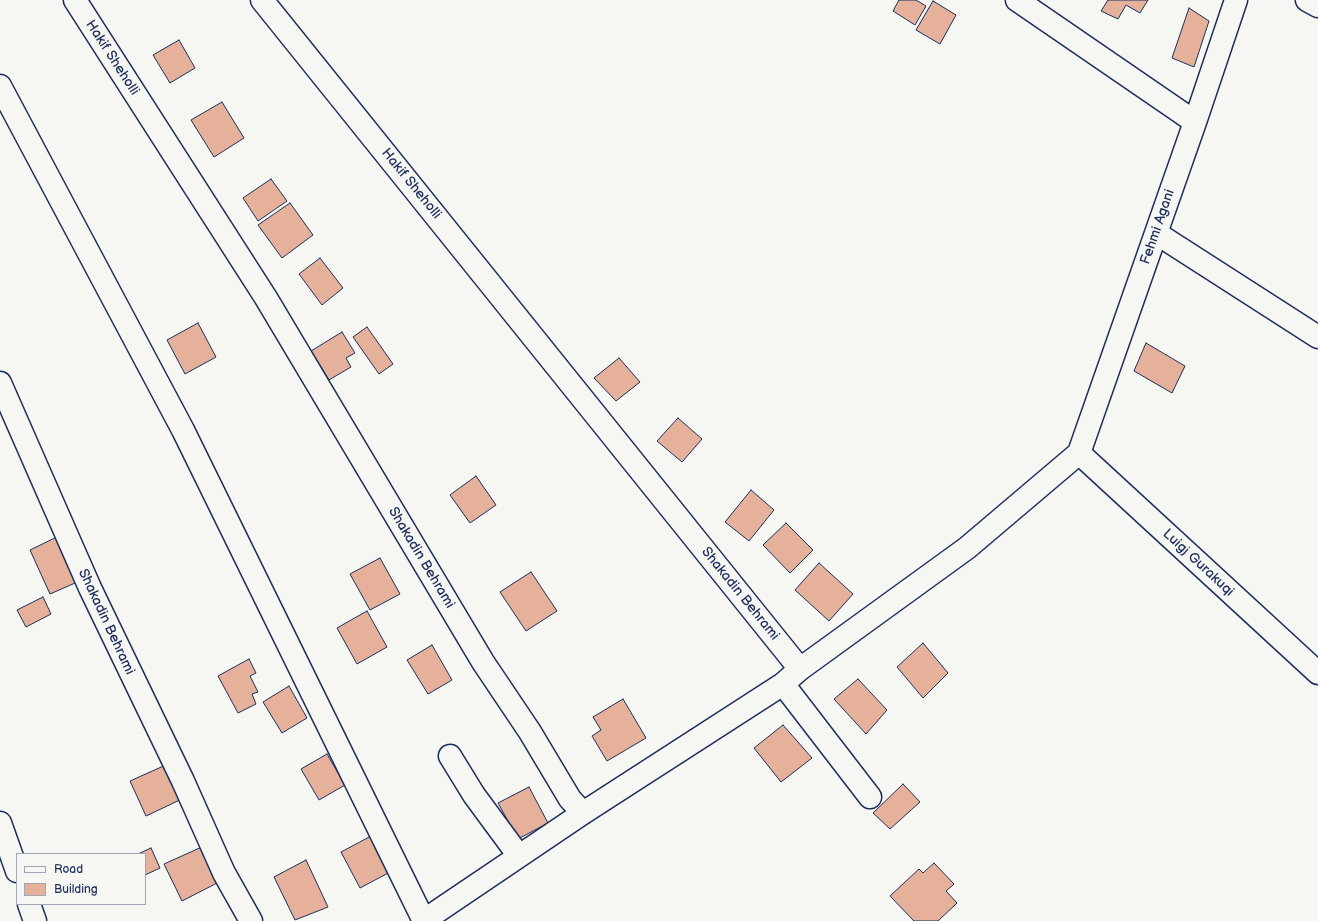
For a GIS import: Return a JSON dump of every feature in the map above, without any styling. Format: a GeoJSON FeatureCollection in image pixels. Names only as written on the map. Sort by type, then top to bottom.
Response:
{"type":"FeatureCollection","features":[{"type":"Feature","properties":{"kind":"street","name":"Hakif Sheholli"},"geometry":{"type":"LineString","coordinates":[[75,0],[266,298]]}},
{"type":"Feature","properties":{"kind":"street","name":"Hakif Sheholli"},"geometry":{"type":"LineString","coordinates":[[262,0],[560,368]]}},
{"type":"Feature","properties":{"kind":"street"},"geometry":{"type":"LineString","coordinates":[[1017,0],[1195,122]]}},
{"type":"Feature","properties":{"kind":"street","name":"Fehmi Agani"},"geometry":{"type":"LineString","coordinates":[[1079,453],[1195,122],[1236,0]]}},
{"type":"Feature","properties":{"kind":"street"},"geometry":{"type":"LineString","coordinates":[[1307,0],[1318,6]]}},
{"type":"Feature","properties":{"kind":"street"},"geometry":{"type":"LineString","coordinates":[[0,86],[183,430],[423,921],[583,813],[783,684],[800,669],[967,548],[1079,453]]}},
{"type":"Feature","properties":{"kind":"street"},"geometry":{"type":"LineString","coordinates":[[1156,233],[1318,337]]}},
{"type":"Feature","properties":{"kind":"street","name":"Shakadin Behrami"},"geometry":{"type":"LineString","coordinates":[[266,298],[483,662],[530,732],[570,799],[583,813]]}},
{"type":"Feature","properties":{"kind":"street","name":"Shakadin Behrami"},"geometry":{"type":"LineString","coordinates":[[560,368],[800,669]]}},
{"type":"Feature","properties":{"kind":"street","name":"Shakadin Behrami"},"geometry":{"type":"LineString","coordinates":[[0,383],[90,588],[183,781],[224,872],[251,921]]}},
{"type":"Feature","properties":{"kind":"street","name":"Luigj Gurakuqi"},"geometry":{"type":"LineString","coordinates":[[1079,453],[1318,673]]}},
{"type":"Feature","properties":{"kind":"street"},"geometry":{"type":"LineString","coordinates":[[783,684],[870,798]]}},
{"type":"Feature","properties":{"kind":"street"},"geometry":{"type":"LineString","coordinates":[[450,756],[474,795],[519,856]]}},
{"type":"Feature","properties":{"kind":"street"},"geometry":{"type":"LineString","coordinates":[[0,823],[16,868]]}},
{"type":"Feature","properties":{"kind":"street"},"geometry":{"type":"LineString","coordinates":[[29,905],[35,921]]}},
{"type":"Feature","properties":{"kind":"building"},"geometry":{"type":"Polygon","coordinates":[[[899,0],[916,0],[926,6],[915,25],[893,11],[899,0]]]}},
{"type":"Feature","properties":{"kind":"building"},"geometry":{"type":"Polygon","coordinates":[[[1108,0],[1148,0],[1140,13],[1126,5],[1118,19],[1101,11],[1108,0]]]}},
{"type":"Feature","properties":{"kind":"building"},"geometry":{"type":"Polygon","coordinates":[[[933,1],[956,15],[940,44],[916,30],[933,1]]]}},
{"type":"Feature","properties":{"kind":"building"},"geometry":{"type":"Polygon","coordinates":[[[1189,8],[1209,21],[1194,67],[1172,58],[1189,8]]]}},
{"type":"Feature","properties":{"kind":"building"},"geometry":{"type":"Polygon","coordinates":[[[179,40],[195,68],[170,83],[153,55],[179,40]]]}},
{"type":"Feature","properties":{"kind":"building"},"geometry":{"type":"Polygon","coordinates":[[[222,102],[244,138],[214,157],[191,120],[222,102]]]}},
{"type":"Feature","properties":{"kind":"building"},"geometry":{"type":"Polygon","coordinates":[[[271,179],[287,201],[258,221],[243,198],[271,179]]]}},
{"type":"Feature","properties":{"kind":"building"},"geometry":{"type":"Polygon","coordinates":[[[290,203],[313,235],[282,258],[258,225],[290,203]]]}},
{"type":"Feature","properties":{"kind":"building"},"geometry":{"type":"Polygon","coordinates":[[[320,258],[343,288],[322,305],[299,274],[320,258]]]}},
{"type":"Feature","properties":{"kind":"building"},"geometry":{"type":"Polygon","coordinates":[[[198,323],[216,357],[185,374],[167,340],[198,323]]]}},
{"type":"Feature","properties":{"kind":"building"},"geometry":{"type":"Polygon","coordinates":[[[367,327],[393,364],[379,374],[353,337],[367,327]]]}},
{"type":"Feature","properties":{"kind":"building"},"geometry":{"type":"Polygon","coordinates":[[[342,332],[355,353],[346,358],[351,367],[329,380],[311,351],[342,332]]]}},
{"type":"Feature","properties":{"kind":"building"},"geometry":{"type":"Polygon","coordinates":[[[1146,343],[1185,366],[1172,393],[1134,371],[1146,343]]]}},
{"type":"Feature","properties":{"kind":"building"},"geometry":{"type":"Polygon","coordinates":[[[619,358],[640,382],[616,401],[594,378],[619,358]]]}},
{"type":"Feature","properties":{"kind":"building"},"geometry":{"type":"Polygon","coordinates":[[[678,418],[702,439],[682,462],[657,441],[678,418]]]}},
{"type":"Feature","properties":{"kind":"building"},"geometry":{"type":"Polygon","coordinates":[[[476,476],[496,505],[470,523],[450,495],[476,476]]]}},
{"type":"Feature","properties":{"kind":"building"},"geometry":{"type":"Polygon","coordinates":[[[751,490],[774,510],[749,541],[725,522],[751,490]]]}},
{"type":"Feature","properties":{"kind":"building"},"geometry":{"type":"Polygon","coordinates":[[[786,523],[813,550],[790,573],[763,545],[786,523]]]}},
{"type":"Feature","properties":{"kind":"building"},"geometry":{"type":"Polygon","coordinates":[[[63,534],[82,580],[50,594],[30,550],[63,534]]]}},
{"type":"Feature","properties":{"kind":"building"},"geometry":{"type":"Polygon","coordinates":[[[380,558],[400,594],[370,610],[350,574],[380,558]]]}},
{"type":"Feature","properties":{"kind":"building"},"geometry":{"type":"Polygon","coordinates":[[[819,563],[853,594],[829,621],[795,590],[819,563]]]}},
{"type":"Feature","properties":{"kind":"building"},"geometry":{"type":"Polygon","coordinates":[[[531,572],[557,611],[526,631],[500,592],[531,572]]]}},
{"type":"Feature","properties":{"kind":"building"},"geometry":{"type":"Polygon","coordinates":[[[43,597],[51,614],[26,627],[17,610],[43,597]]]}},
{"type":"Feature","properties":{"kind":"building"},"geometry":{"type":"Polygon","coordinates":[[[367,611],[387,647],[357,664],[337,628],[367,611]]]}},
{"type":"Feature","properties":{"kind":"building"},"geometry":{"type":"Polygon","coordinates":[[[923,643],[948,673],[923,698],[897,667],[923,643]]]}},
{"type":"Feature","properties":{"kind":"building"},"geometry":{"type":"Polygon","coordinates":[[[432,645],[452,680],[428,694],[407,660],[432,645]]]}},
{"type":"Feature","properties":{"kind":"building"},"geometry":{"type":"Polygon","coordinates":[[[249,659],[256,673],[250,676],[258,692],[252,694],[256,704],[238,713],[218,676],[249,659]]]}},
{"type":"Feature","properties":{"kind":"building"},"geometry":{"type":"Polygon","coordinates":[[[858,679],[887,710],[866,734],[834,699],[858,679]]]}},
{"type":"Feature","properties":{"kind":"building"},"geometry":{"type":"Polygon","coordinates":[[[289,686],[307,718],[282,733],[263,702],[289,686]]]}},
{"type":"Feature","properties":{"kind":"building"},"geometry":{"type":"Polygon","coordinates":[[[623,699],[646,738],[607,761],[592,736],[601,730],[593,717],[623,699]]]}},
{"type":"Feature","properties":{"kind":"building"},"geometry":{"type":"Polygon","coordinates":[[[783,725],[812,758],[781,782],[754,748],[783,725]]]}},
{"type":"Feature","properties":{"kind":"building"},"geometry":{"type":"Polygon","coordinates":[[[327,754],[345,785],[319,800],[301,769],[327,754]]]}},
{"type":"Feature","properties":{"kind":"building"},"geometry":{"type":"Polygon","coordinates":[[[168,764],[184,798],[146,816],[130,781],[168,764]]]}},
{"type":"Feature","properties":{"kind":"building"},"geometry":{"type":"Polygon","coordinates":[[[903,784],[920,802],[890,829],[873,813],[903,784]]]}},
{"type":"Feature","properties":{"kind":"building"},"geometry":{"type":"Polygon","coordinates":[[[529,787],[548,823],[518,839],[498,803],[529,787]]]}},
{"type":"Feature","properties":{"kind":"building"},"geometry":{"type":"Polygon","coordinates":[[[373,835],[392,871],[360,888],[341,852],[373,835]]]}},
{"type":"Feature","properties":{"kind":"building"},"geometry":{"type":"Polygon","coordinates":[[[204,846],[221,881],[182,901],[164,864],[204,846]]]}},
{"type":"Feature","properties":{"kind":"building"},"geometry":{"type":"Polygon","coordinates":[[[151,848],[160,868],[146,875],[146,853],[140,853],[151,848]]]}},
{"type":"Feature","properties":{"kind":"building"},"geometry":{"type":"Polygon","coordinates":[[[306,860],[328,907],[295,920],[274,877],[306,860]]]}},
{"type":"Feature","properties":{"kind":"building"},"geometry":{"type":"Polygon","coordinates":[[[934,863],[954,884],[946,891],[957,903],[938,921],[914,921],[890,896],[919,869],[923,873],[934,863]]]}}]}
